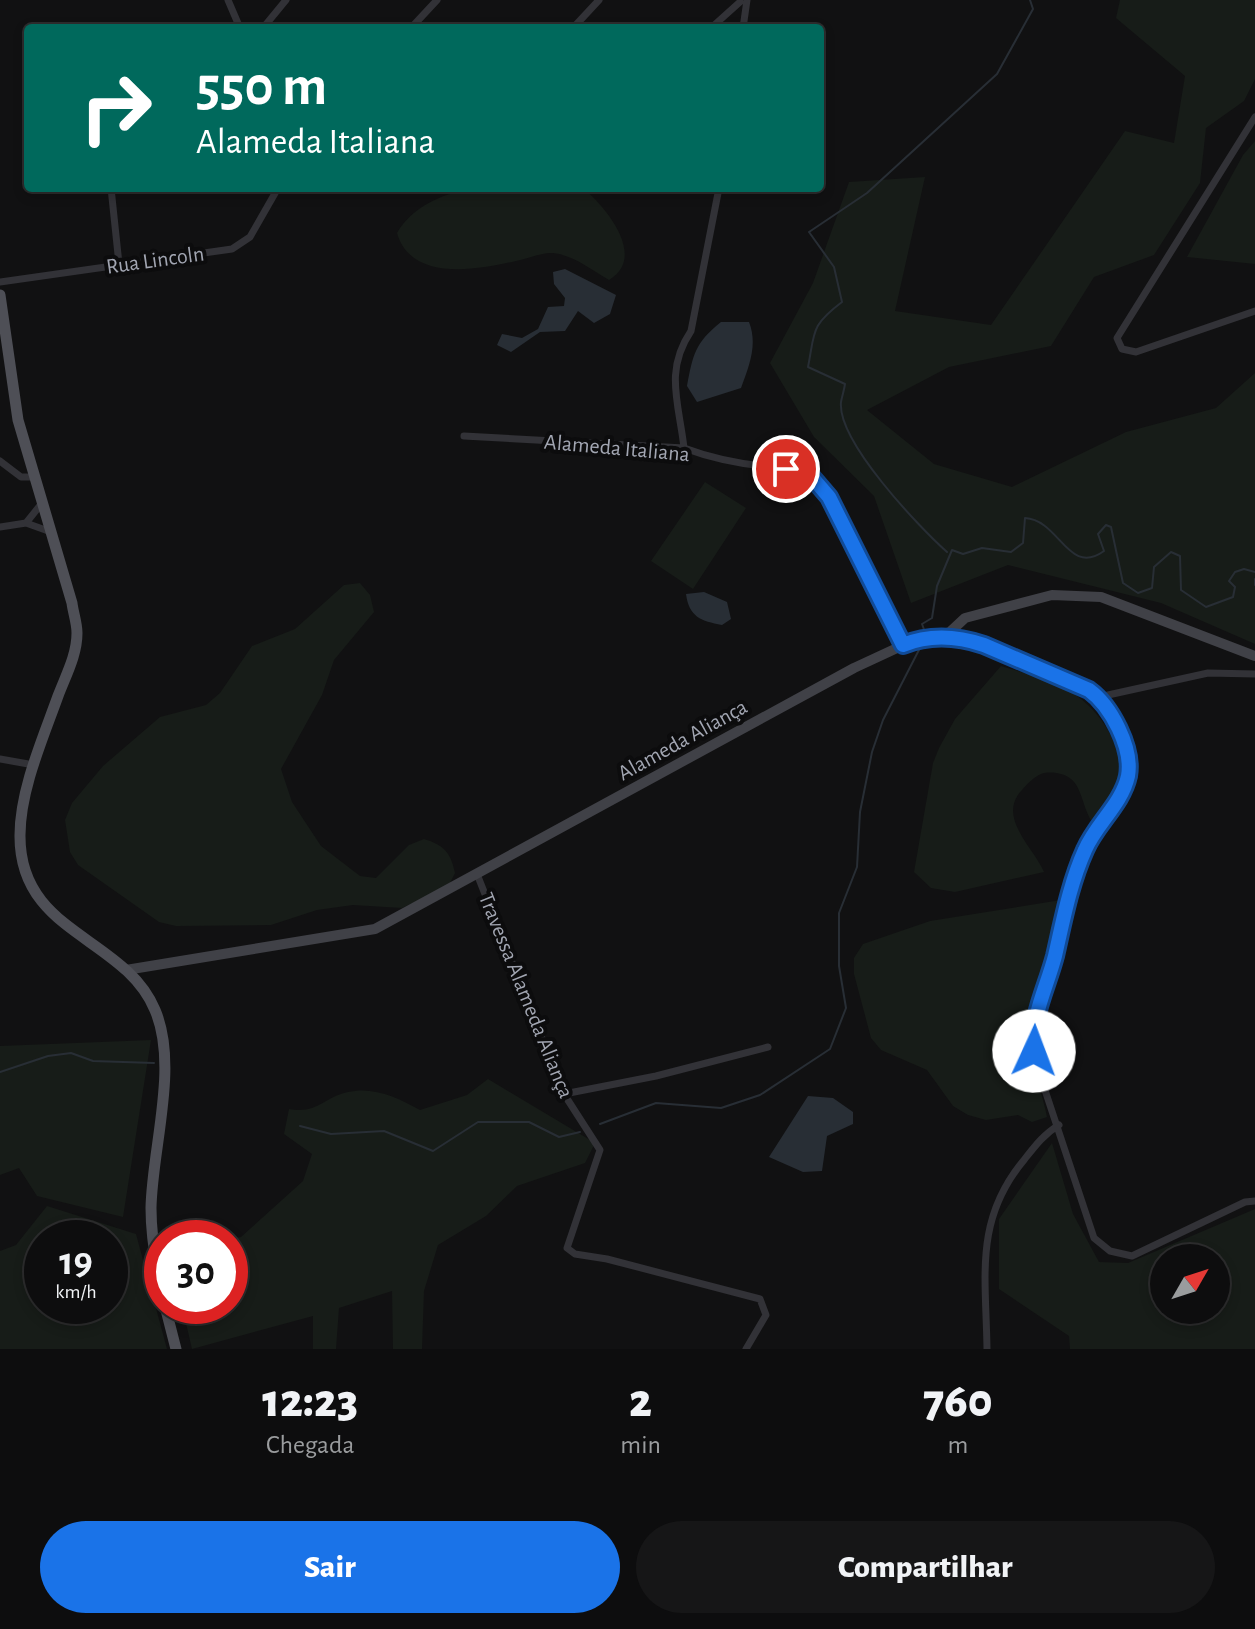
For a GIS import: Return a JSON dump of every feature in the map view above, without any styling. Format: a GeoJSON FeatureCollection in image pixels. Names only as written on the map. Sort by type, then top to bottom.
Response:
{"type":"FeatureCollection","features":[{"type":"Feature","properties":{"kind":"main road"},"geometry":{"type":"LineString","coordinates":[[0,300],[18,420],[77,633],[72,663],[24,800],[20,836],[24,869],[41,901],[55,918],[126,970],[148,995],[163,1041],[152,1220]]}},
{"type":"Feature","properties":{"kind":"main road"},"geometry":{"type":"LineString","coordinates":[[170,1324],[176,1349]]}},
{"type":"Feature","properties":{"kind":"street"},"geometry":{"type":"LineString","coordinates":[[228,0],[238,24]]}},
{"type":"Feature","properties":{"kind":"street"},"geometry":{"type":"LineString","coordinates":[[266,24],[286,0]]}},
{"type":"Feature","properties":{"kind":"street"},"geometry":{"type":"LineString","coordinates":[[415,24],[437,0]]}},
{"type":"Feature","properties":{"kind":"street"},"geometry":{"type":"LineString","coordinates":[[577,24],[599,0]]}},
{"type":"Feature","properties":{"kind":"street"},"geometry":{"type":"LineString","coordinates":[[716,24],[743,1]]}},
{"type":"Feature","properties":{"kind":"street"},"geometry":{"type":"LineString","coordinates":[[743,1],[743,24]]}},
{"type":"Feature","properties":{"kind":"street"},"geometry":{"type":"LineString","coordinates":[[1255,117],[1117,338],[1122,349],[1136,352],[1255,311]]}},
{"type":"Feature","properties":{"kind":"street"},"geometry":{"type":"LineString","coordinates":[[111,192],[119,264]]}},
{"type":"Feature","properties":{"kind":"street","name":"Rua Lincoln"},"geometry":{"type":"LineString","coordinates":[[0,282],[232,249],[250,237],[276,192]]}},
{"type":"Feature","properties":{"kind":"street"},"geometry":{"type":"LineString","coordinates":[[684,448],[673,372],[678,349],[691,331],[718,192]]}},
{"type":"Feature","properties":{"kind":"street","name":"Alameda Italiana"},"geometry":{"type":"LineString","coordinates":[[464,436],[684,448],[726,462],[767,469],[805,469],[829,497],[907,643]]}},
{"type":"Feature","properties":{"kind":"street"},"geometry":{"type":"LineString","coordinates":[[0,461],[21,477],[35,477]]}},
{"type":"Feature","properties":{"kind":"street"},"geometry":{"type":"LineString","coordinates":[[26,523],[42,502]]}},
{"type":"Feature","properties":{"kind":"street"},"geometry":{"type":"LineString","coordinates":[[0,527],[26,523],[51,532]]}},
{"type":"Feature","properties":{"kind":"street","name":"Alameda Aliança"},"geometry":{"type":"LineString","coordinates":[[126,970],[138,965],[375,929],[854,668],[907,643],[950,632],[965,618],[1052,595],[1101,597],[1255,656]]}},
{"type":"Feature","properties":{"kind":"street"},"geometry":{"type":"LineString","coordinates":[[929,637],[966,639],[1075,681],[1099,697],[1117,727],[1128,774],[1124,789],[1085,848],[1035,1012],[1033,1033],[1038,1069],[1094,1238],[1110,1251],[1132,1256],[1245,1202],[1255,1201]]}},
{"type":"Feature","properties":{"kind":"street"},"geometry":{"type":"LineString","coordinates":[[1099,697],[1208,673],[1255,674]]}},
{"type":"Feature","properties":{"kind":"street"},"geometry":{"type":"LineString","coordinates":[[0,759],[36,765]]}},
{"type":"Feature","properties":{"kind":"street","name":"Travessa Alameda Aliança"},"geometry":{"type":"LineString","coordinates":[[477,874],[564,1094],[600,1154],[567,1248],[575,1254],[607,1259],[760,1299],[766,1315],[746,1349]]}},
{"type":"Feature","properties":{"kind":"street"},"geometry":{"type":"LineString","coordinates":[[564,1094],[656,1076],[768,1047]]}},
{"type":"Feature","properties":{"kind":"street"},"geometry":{"type":"LineString","coordinates":[[987,1349],[986,1256],[990,1214],[1016,1168],[1047,1132],[1059,1125]]}},
{"type":"Feature","properties":{"kind":"shaded area"},"geometry":{"type":"Polygon","coordinates":[[[1120,0],[1255,0],[1255,79],[1244,101],[1206,128],[1200,183],[1154,255],[1094,277],[1051,346],[949,367],[867,410],[934,464],[1012,487],[1126,432],[1216,408],[1255,373],[1255,644],[1161,603],[1008,565],[911,603],[874,496],[814,437],[770,363],[813,283],[849,182],[925,177],[895,311],[991,325],[1125,131],[1174,143],[1185,76],[1116,18],[1120,0]]]}},
{"type":"Feature","properties":{"kind":"shaded area"},"geometry":{"type":"Polygon","coordinates":[[[1255,141],[1255,264],[1187,257],[1243,155],[1255,141]]]}},
{"type":"Feature","properties":{"kind":"shaded area"},"geometry":{"type":"Polygon","coordinates":[[[587,192],[619,232],[624,246],[620,270],[609,280],[575,260],[553,253],[465,269],[431,266],[405,249],[397,233],[420,209],[449,194],[587,192]]]}},
{"type":"Feature","properties":{"kind":"shaded area"},"geometry":{"type":"Polygon","coordinates":[[[565,269],[616,295],[610,314],[594,323],[578,311],[565,331],[540,332],[511,352],[497,345],[502,334],[522,338],[538,329],[548,307],[564,306],[565,298],[554,284],[553,272],[565,269]]]}},
{"type":"Feature","properties":{"kind":"shaded area"},"geometry":{"type":"Polygon","coordinates":[[[721,322],[749,322],[753,347],[749,364],[741,388],[697,402],[687,386],[694,357],[700,343],[721,322]]]}},
{"type":"Feature","properties":{"kind":"shaded area"},"geometry":{"type":"Polygon","coordinates":[[[705,482],[746,508],[693,589],[651,561],[705,482]]]}},
{"type":"Feature","properties":{"kind":"shaded area"},"geometry":{"type":"Polygon","coordinates":[[[360,583],[370,595],[374,612],[334,660],[322,695],[281,769],[292,802],[321,846],[360,876],[376,878],[409,845],[424,839],[442,847],[451,860],[455,873],[448,887],[402,908],[353,905],[317,910],[271,925],[176,926],[159,922],[78,865],[70,852],[65,820],[72,803],[103,766],[160,717],[206,705],[220,693],[252,646],[295,629],[344,585],[360,583]]]}},
{"type":"Feature","properties":{"kind":"shaded area"},"geometry":{"type":"Polygon","coordinates":[[[704,592],[727,602],[731,619],[722,625],[693,613],[686,594],[704,592]]]}},
{"type":"Feature","properties":{"kind":"shaded area"},"geometry":{"type":"Polygon","coordinates":[[[1001,666],[1059,685],[1089,706],[1115,744],[1120,773],[1118,788],[1111,802],[1093,823],[1078,787],[1071,779],[1057,773],[1038,775],[1015,800],[1013,811],[1020,832],[1044,872],[955,892],[931,888],[914,872],[933,763],[955,719],[1001,666]]]}},
{"type":"Feature","properties":{"kind":"shaded area"},"geometry":{"type":"Polygon","coordinates":[[[1061,900],[1036,994],[1030,1032],[1032,1059],[1047,1117],[1032,1122],[1018,1115],[986,1120],[968,1115],[953,1106],[927,1070],[881,1050],[871,1038],[854,974],[854,958],[863,944],[930,921],[1061,900]]]}},
{"type":"Feature","properties":{"kind":"shaded area"},"geometry":{"type":"Polygon","coordinates":[[[151,1040],[123,1217],[37,1196],[19,1168],[0,1175],[0,1046],[151,1040]]]}},
{"type":"Feature","properties":{"kind":"shaded area"},"geometry":{"type":"Polygon","coordinates":[[[488,1079],[595,1143],[585,1163],[517,1186],[486,1216],[438,1245],[424,1291],[422,1349],[393,1349],[392,1291],[339,1308],[336,1349],[313,1349],[313,1316],[192,1349],[186,1324],[248,1324],[248,1231],[303,1181],[312,1154],[284,1134],[289,1109],[307,1109],[357,1091],[395,1097],[420,1110],[467,1095],[488,1079]]]}},
{"type":"Feature","properties":{"kind":"shaded area"},"geometry":{"type":"Polygon","coordinates":[[[808,1096],[833,1098],[853,1112],[853,1124],[827,1136],[822,1171],[803,1172],[769,1157],[808,1096]]]}},
{"type":"Feature","properties":{"kind":"shaded area"},"geometry":{"type":"Polygon","coordinates":[[[1052,1143],[1073,1214],[1099,1262],[1128,1263],[1150,1254],[1150,1324],[1230,1324],[1230,1244],[1173,1244],[1255,1209],[1255,1349],[1070,1349],[1069,1336],[999,1289],[999,1219],[1052,1143]]]}},
{"type":"Feature","properties":{"kind":"shaded area"},"geometry":{"type":"Polygon","coordinates":[[[47,1206],[92,1220],[36,1220],[47,1206]]]}},
{"type":"Feature","properties":{"kind":"shaded area"},"geometry":{"type":"Polygon","coordinates":[[[128,1231],[136,1234],[144,1264],[144,1324],[160,1324],[167,1349],[0,1349],[0,1251],[16,1245],[24,1235],[24,1324],[128,1324],[128,1231]]]}},
{"type":"Feature","properties":{"kind":"waterway"},"geometry":{"type":"LineString","coordinates":[[947,552],[918,524],[865,460],[843,419],[841,402],[845,384],[808,367],[813,337],[819,324],[842,302],[834,267],[809,232],[867,193],[997,74],[1033,9],[1030,0]]}},
{"type":"Feature","properties":{"kind":"waterway"},"geometry":{"type":"LineString","coordinates":[[926,635],[922,624],[932,618],[937,586],[952,550],[963,554],[982,548],[1011,552],[1023,543],[1025,518],[1037,521],[1072,553],[1081,557],[1092,557],[1104,551],[1098,534],[1106,525],[1111,527],[1123,583],[1138,593],[1152,588],[1154,567],[1171,552],[1180,556],[1181,590],[1206,607],[1233,597],[1235,587],[1229,581],[1235,572],[1244,569],[1255,572]]}},
{"type":"Feature","properties":{"kind":"waterway"},"geometry":{"type":"LineString","coordinates":[[1255,579],[1255,585]]}},
{"type":"Feature","properties":{"kind":"waterway"},"geometry":{"type":"LineString","coordinates":[[600,1124],[656,1103],[721,1108],[760,1095],[830,1049],[846,1008],[839,966],[839,913],[857,867],[860,812],[872,752],[883,720],[922,644]]}},
{"type":"Feature","properties":{"kind":"waterway"},"geometry":{"type":"LineString","coordinates":[[0,1072],[48,1056],[71,1053],[93,1061],[154,1063]]}},
{"type":"Feature","properties":{"kind":"waterway"},"geometry":{"type":"LineString","coordinates":[[300,1126],[331,1134],[384,1131],[433,1151],[478,1122],[529,1122],[559,1137],[580,1132]]}},
{"type":"Feature","properties":{"kind":"route"},"geometry":{"type":"LineString","coordinates":[[786,469],[805,469],[829,497],[903,645],[929,637],[966,639],[984,645],[1075,681],[1099,697],[1117,727],[1129,766],[1128,774],[1124,789],[1085,848],[1076,873],[1049,976],[1035,1012],[1034,1051]]}}]}
